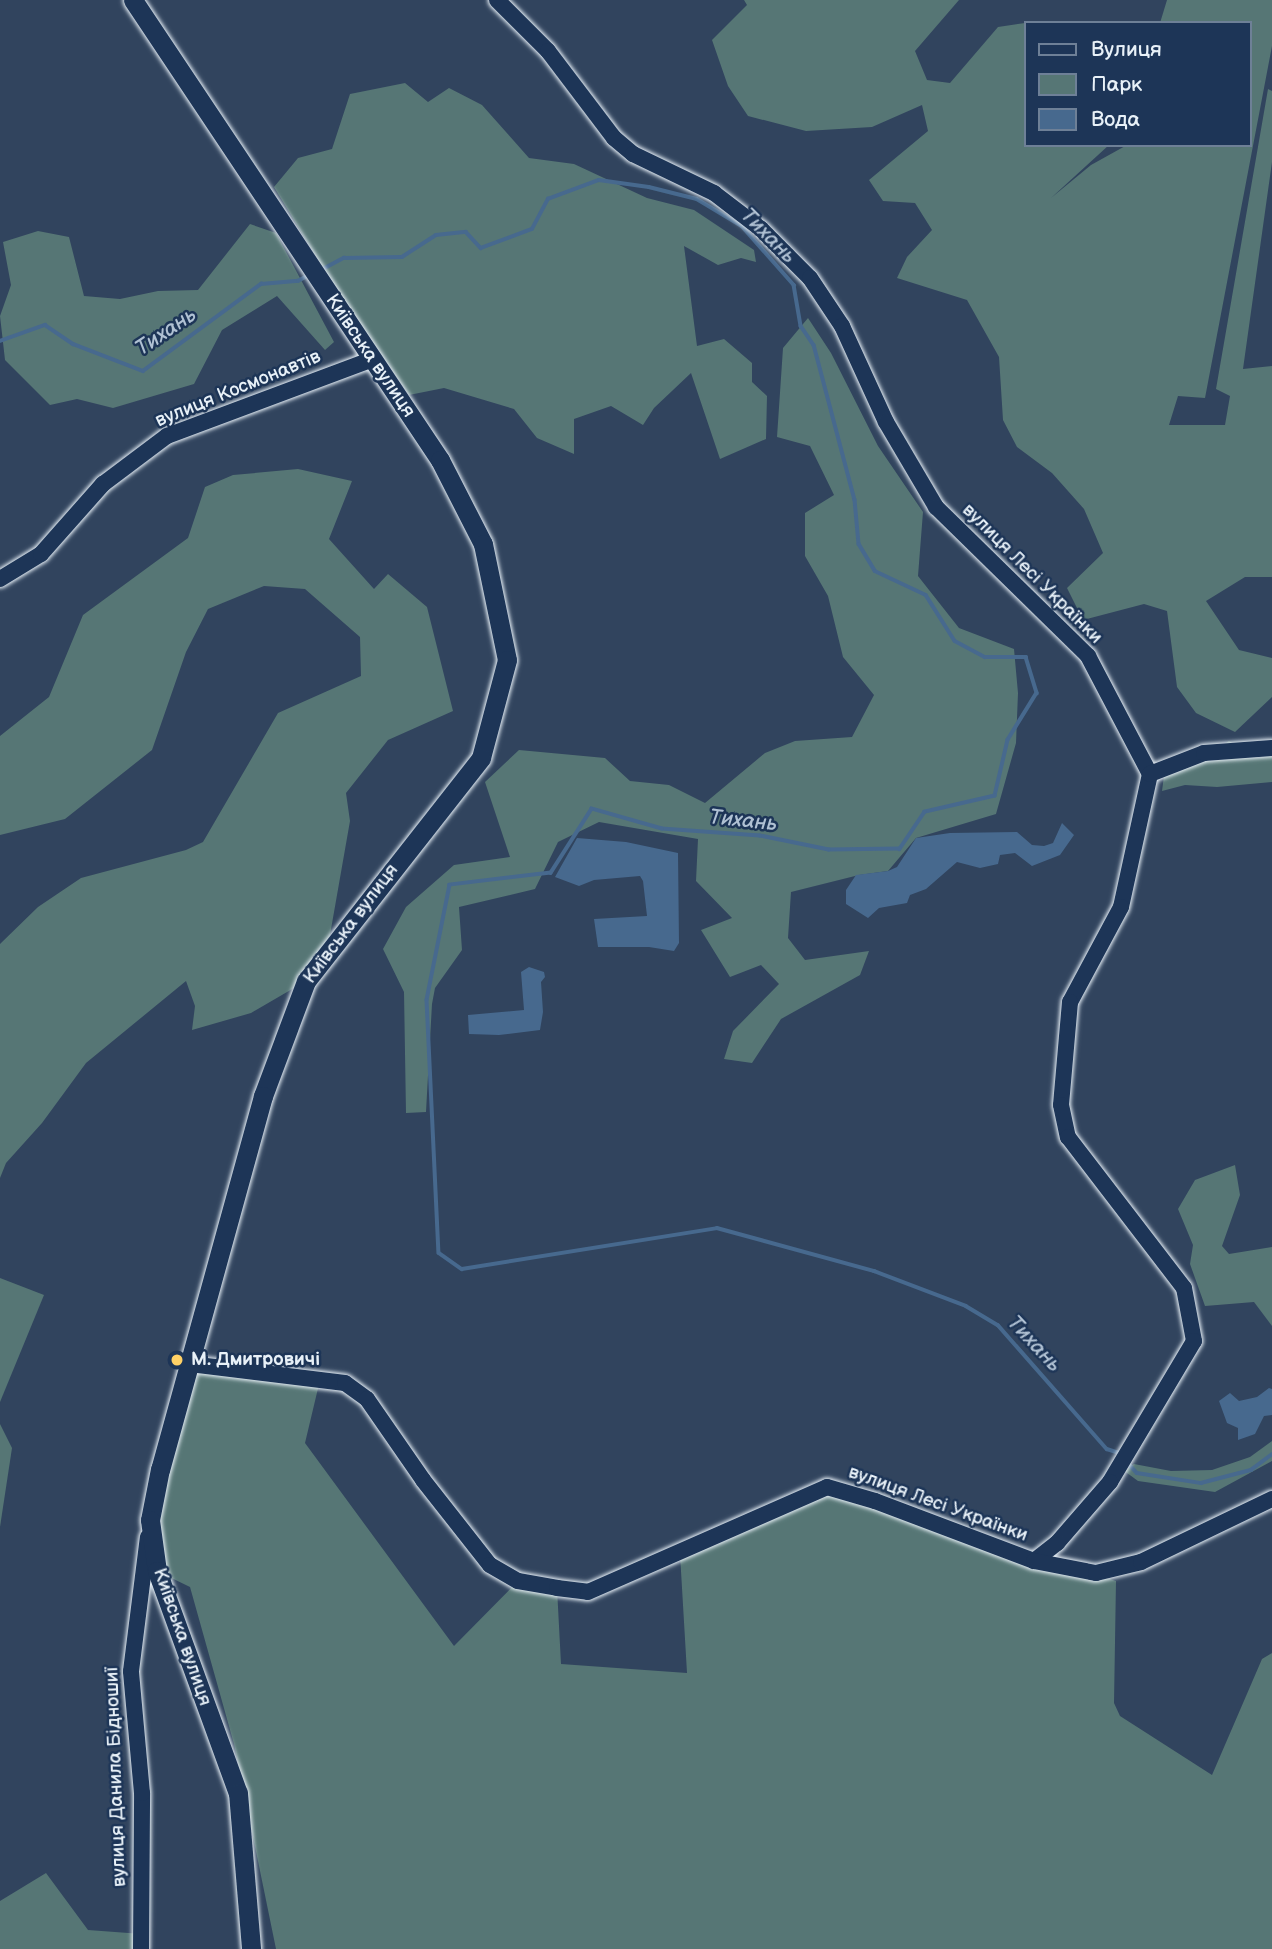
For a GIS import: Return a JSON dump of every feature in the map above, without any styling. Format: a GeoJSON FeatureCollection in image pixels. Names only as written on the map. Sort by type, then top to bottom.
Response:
{"type":"FeatureCollection","features":[{"type":"Feature","properties":{"kind":"main road","name":"Київська вулиця"},"geometry":{"type":"LineString","coordinates":[[133,0],[440,460],[483,544],[507,660],[481,758],[306,981],[263,1096],[150,1520],[157,1571],[238,1793],[251,1949]]}},
{"type":"Feature","properties":{"kind":"street","name":"вулиця Лесі Українки"},"geometry":{"type":"LineString","coordinates":[[190,1364],[345,1383],[367,1399],[423,1480],[490,1565],[518,1581],[588,1592],[827,1487],[1034,1561],[1057,1543],[1110,1482],[1194,1341],[1184,1288],[1068,1137],[1061,1105],[1070,1002],[1121,907],[1150,774],[1088,656],[936,507],[886,422],[842,326],[810,278],[761,229],[714,193],[633,155],[614,138],[548,51],[497,0]]}},
{"type":"Feature","properties":{"kind":"street","name":"вулиця Космонавтів"},"geometry":{"type":"LineString","coordinates":[[0,579],[41,554],[103,484],[167,436],[373,359]]}},
{"type":"Feature","properties":{"kind":"street"},"geometry":{"type":"LineString","coordinates":[[1150,774],[1204,753],[1272,748]]}},
{"type":"Feature","properties":{"kind":"street"},"geometry":{"type":"LineString","coordinates":[[1034,1561],[1096,1573],[1141,1563],[1272,1499]]}},
{"type":"Feature","properties":{"kind":"street","name":"вулиця Данила Бідношиї"},"geometry":{"type":"LineString","coordinates":[[141,1949],[142,1793],[131,1671],[150,1520]]}},
{"type":"Feature","properties":{"kind":"green space"},"geometry":{"type":"Polygon","coordinates":[[[744,0],[959,0],[915,51],[927,80],[950,83],[998,27],[1024,23],[1024,147],[1107,147],[1051,198],[1091,165],[1123,147],[1251,147],[1251,21],[1161,21],[1167,0],[1272,0],[1272,46],[1205,398],[1178,396],[1169,425],[1225,425],[1230,396],[1216,389],[1268,89],[1272,91],[1272,162],[1243,369],[1272,366],[1272,577],[1245,577],[1206,601],[1239,650],[1272,658],[1272,697],[1235,732],[1196,713],[1177,687],[1167,611],[1144,604],[1083,620],[1067,588],[1103,553],[1084,509],[1052,473],[1017,447],[1003,420],[999,357],[967,300],[897,278],[907,257],[932,230],[915,203],[883,201],[869,180],[928,131],[922,105],[872,127],[806,131],[748,116],[728,86],[712,40],[747,5],[744,0]]]}},
{"type":"Feature","properties":{"kind":"green space"},"geometry":{"type":"Polygon","coordinates":[[[405,83],[428,102],[449,88],[482,105],[529,158],[574,164],[647,198],[694,210],[754,250],[756,262],[741,258],[718,265],[684,246],[697,346],[724,339],[752,363],[752,382],[767,396],[766,439],[720,459],[691,373],[654,408],[643,425],[611,406],[574,419],[574,454],[537,438],[514,409],[444,388],[409,395],[332,283],[274,187],[298,158],[332,149],[350,94],[405,83]]]}},
{"type":"Feature","properties":{"kind":"green space"},"geometry":{"type":"Polygon","coordinates":[[[250,224],[276,233],[334,342],[325,350],[277,296],[222,330],[194,384],[113,408],[77,399],[50,405],[5,360],[0,316],[11,285],[3,242],[38,231],[69,237],[84,296],[120,299],[158,291],[198,290],[250,224]]]}},
{"type":"Feature","properties":{"kind":"green space"},"geometry":{"type":"Polygon","coordinates":[[[808,318],[831,353],[878,446],[923,512],[918,576],[959,628],[1014,649],[1018,693],[1016,743],[996,814],[916,838],[888,871],[859,875],[791,892],[788,938],[805,960],[869,951],[860,975],[781,1019],[752,1063],[724,1059],[733,1031],[779,984],[761,965],[730,977],[701,930],[732,918],[696,881],[698,839],[599,822],[558,842],[535,889],[459,907],[462,950],[435,988],[432,1004],[426,1112],[406,1113],[404,992],[383,949],[406,907],[454,865],[510,857],[485,782],[519,750],[605,758],[630,781],[669,785],[705,803],[765,753],[795,741],[852,737],[874,695],[843,657],[828,596],[805,556],[805,513],[834,495],[810,446],[777,437],[783,348],[808,318]]]}},
{"type":"Feature","properties":{"kind":"green space"},"geometry":{"type":"Polygon","coordinates":[[[298,469],[352,481],[329,539],[374,589],[388,574],[427,607],[453,711],[388,740],[346,793],[350,821],[327,952],[306,981],[251,1013],[192,1030],[195,1006],[186,981],[86,1063],[42,1123],[6,1163],[0,1178],[0,944],[38,907],[81,878],[186,850],[203,842],[278,713],[361,676],[360,637],[305,589],[264,586],[208,609],[186,652],[152,750],[65,819],[0,835],[0,736],[49,697],[83,615],[188,538],[205,487],[233,475],[298,469]]]}},
{"type":"Feature","properties":{"kind":"green space"},"geometry":{"type":"Polygon","coordinates":[[[1229,741],[1259,758],[1272,753],[1272,782],[1217,787],[1185,785],[1162,791],[1164,776],[1198,763],[1229,741]]]}},
{"type":"Feature","properties":{"kind":"green space"},"geometry":{"type":"Polygon","coordinates":[[[1235,1165],[1240,1195],[1222,1246],[1229,1254],[1272,1247],[1272,1326],[1254,1302],[1205,1306],[1190,1264],[1193,1245],[1178,1209],[1195,1180],[1235,1165]]]}},
{"type":"Feature","properties":{"kind":"green space"},"geometry":{"type":"Polygon","coordinates":[[[0,1278],[44,1295],[0,1402],[0,1278]]]}},
{"type":"Feature","properties":{"kind":"green space"},"geometry":{"type":"Polygon","coordinates":[[[190,1364],[320,1380],[305,1443],[454,1646],[518,1581],[557,1588],[561,1664],[687,1673],[680,1554],[827,1487],[1116,1581],[1114,1703],[1120,1716],[1212,1775],[1262,1659],[1272,1653],[1272,1949],[276,1949],[234,1744],[190,1587],[157,1571],[160,1469],[190,1364]]]}},
{"type":"Feature","properties":{"kind":"green space"},"geometry":{"type":"Polygon","coordinates":[[[0,1424],[12,1448],[0,1527],[0,1424]]]}},
{"type":"Feature","properties":{"kind":"green space"},"geometry":{"type":"Polygon","coordinates":[[[1272,1441],[1272,1461],[1215,1492],[1138,1481],[1123,1470],[1134,1464],[1171,1471],[1212,1470],[1250,1457],[1272,1441]]]}},
{"type":"Feature","properties":{"kind":"green space"},"geometry":{"type":"Polygon","coordinates":[[[46,1873],[88,1930],[142,1934],[141,1949],[0,1949],[0,1901],[46,1873]]]}},
{"type":"Feature","properties":{"kind":"water"},"geometry":{"type":"Polygon","coordinates":[[[1062,823],[1074,835],[1060,855],[1032,866],[1015,853],[1000,855],[998,864],[980,868],[957,862],[926,889],[910,895],[907,903],[879,908],[868,918],[846,904],[846,890],[856,875],[888,871],[897,867],[916,838],[950,833],[1017,832],[1032,845],[1044,846],[1053,843],[1062,823]]]}},
{"type":"Feature","properties":{"kind":"water"},"geometry":{"type":"Polygon","coordinates":[[[577,838],[626,842],[678,853],[679,943],[674,951],[649,947],[598,947],[594,919],[647,916],[643,881],[640,876],[594,880],[579,886],[555,877],[577,838]]]}},
{"type":"Feature","properties":{"kind":"water"},"geometry":{"type":"Polygon","coordinates":[[[529,967],[544,972],[545,977],[541,982],[543,1012],[540,1030],[499,1035],[469,1034],[468,1015],[524,1010],[521,972],[529,967]]]}},
{"type":"Feature","properties":{"kind":"water"},"geometry":{"type":"Polygon","coordinates":[[[1269,1388],[1272,1389],[1272,1415],[1264,1416],[1255,1434],[1238,1440],[1238,1428],[1227,1423],[1219,1401],[1230,1393],[1239,1401],[1257,1397],[1269,1388]]]}},
{"type":"Feature","properties":{"kind":"waterway","name":"Тихань"},"geometry":{"type":"LineString","coordinates":[[321,270],[344,258],[402,257],[436,235],[466,232],[481,248],[532,229],[548,199],[599,180],[649,187],[697,199],[742,226],[794,285],[801,326],[814,345],[855,500],[859,544],[875,571],[926,595],[955,641],[985,657],[1026,657],[1037,693],[1008,740],[995,796],[925,812],[900,849],[829,850],[760,836],[662,829],[592,809],[551,873],[450,885],[427,1000],[439,1253],[462,1269],[717,1228],[874,1271],[966,1306],[998,1325],[1107,1449],[1119,1453]]}},
{"type":"Feature","properties":{"kind":"waterway","name":"Тихань"},"geometry":{"type":"LineString","coordinates":[[0,341],[45,325],[73,344],[143,371],[261,284],[298,281],[309,275]]}},
{"type":"Feature","properties":{"kind":"waterway","name":"Тихань"},"geometry":{"type":"LineString","coordinates":[[1128,1463],[1137,1473],[1201,1483],[1251,1470],[1272,1454]]}},
{"type":"Feature","properties":{"kind":"place","name":"М. Дмитровичі"},"geometry":{"type":"Point","coordinates":[177,1360]}}]}
